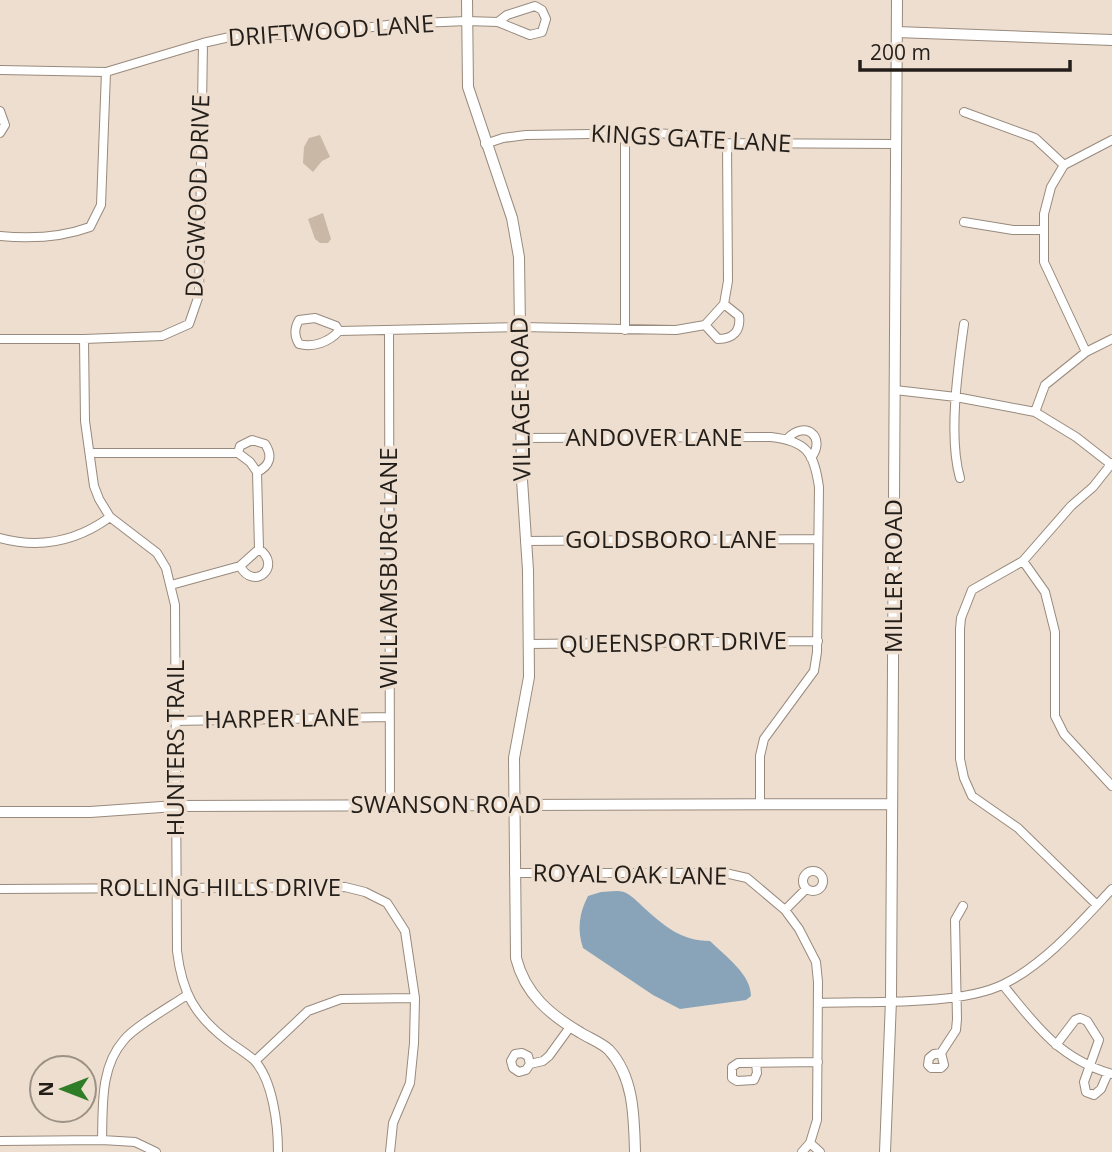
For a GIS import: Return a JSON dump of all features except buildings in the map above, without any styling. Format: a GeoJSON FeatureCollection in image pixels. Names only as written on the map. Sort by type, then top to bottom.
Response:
{"type":"FeatureCollection","features":[{"type":"Feature","properties":{"kind":"street","name":"VILLAGE ROAD"},"geometry":{"type":"LineString","coordinates":[[467,0],[467,87],[517,236],[519,257],[521,438],[528,570],[529,677],[514,758],[516,958],[520,977],[535,998],[570,1027],[608,1049],[624,1074],[630,1091],[635,1152]]}},
{"type":"Feature","properties":{"kind":"street","name":"MILLER ROAD"},"geometry":{"type":"LineString","coordinates":[[885,1152],[891,1000],[897,0]]}},
{"type":"Feature","properties":{"kind":"street","name":"DRIFTWOOD LANE"},"geometry":{"type":"LineString","coordinates":[[0,70],[106,72],[243,34],[290,35],[395,24],[498,22],[536,35],[542,32],[546,19],[542,10],[535,6],[507,15],[498,22]]}},
{"type":"Feature","properties":{"kind":"street"},"geometry":{"type":"LineString","coordinates":[[897,32],[1112,40]]}},
{"type":"Feature","properties":{"kind":"street","name":"DOGWOOD DRIVE"},"geometry":{"type":"LineString","coordinates":[[0,339],[84,340],[162,336],[189,324],[199,295],[203,43]]}},
{"type":"Feature","properties":{"kind":"street"},"geometry":{"type":"LineString","coordinates":[[0,236],[36,239],[90,227],[101,205],[106,72]]}},
{"type":"Feature","properties":{"kind":"street"},"geometry":{"type":"LineString","coordinates":[[0,111],[5,125],[0,133]]}},
{"type":"Feature","properties":{"kind":"street"},"geometry":{"type":"LineString","coordinates":[[964,111],[1035,138],[1064,164]]}},
{"type":"Feature","properties":{"kind":"street"},"geometry":{"type":"LineString","coordinates":[[625,133],[625,330]]}},
{"type":"Feature","properties":{"kind":"street","name":"KINGS GATE LANE"},"geometry":{"type":"LineString","coordinates":[[485,144],[526,135],[625,133],[684,135],[727,143],[897,144]]}},
{"type":"Feature","properties":{"kind":"street"},"geometry":{"type":"LineString","coordinates":[[1086,352],[1044,262],[1045,201],[1064,164],[1112,140]]}},
{"type":"Feature","properties":{"kind":"street"},"geometry":{"type":"LineString","coordinates":[[339,331],[336,326],[315,318],[299,320],[295,327],[299,344],[308,347],[332,339],[339,331],[520,327],[676,330],[705,325],[724,304],[728,281],[727,143]]}},
{"type":"Feature","properties":{"kind":"street"},"geometry":{"type":"LineString","coordinates":[[964,222],[1013,230],[1044,230]]}},
{"type":"Feature","properties":{"kind":"street"},"geometry":{"type":"LineString","coordinates":[[705,325],[718,339],[727,339],[736,334],[740,325],[739,316],[724,304]]}},
{"type":"Feature","properties":{"kind":"street"},"geometry":{"type":"LineString","coordinates":[[960,478],[956,463],[956,397],[964,324]]}},
{"type":"Feature","properties":{"kind":"street","name":"WILLIAMSBURG LANE"},"geometry":{"type":"LineString","coordinates":[[388,332],[390,804]]}},
{"type":"Feature","properties":{"kind":"street"},"geometry":{"type":"LineString","coordinates":[[1035,412],[1045,385],[1086,352],[1112,339]]}},
{"type":"Feature","properties":{"kind":"street","name":"HUNTERS TRAIL"},"geometry":{"type":"LineString","coordinates":[[84,340],[85,421],[94,486],[110,517],[157,553],[172,585],[175,606],[177,951],[181,977],[187,995],[206,1023],[255,1061],[271,1093],[278,1128],[278,1152]]}},
{"type":"Feature","properties":{"kind":"street"},"geometry":{"type":"LineString","coordinates":[[895,390],[956,397],[1035,412],[1076,437],[1112,464],[1023,561],[972,590],[961,618],[960,759],[972,796],[1018,828],[1097,905]]}},
{"type":"Feature","properties":{"kind":"street","name":"ANDOVER LANE"},"geometry":{"type":"LineString","coordinates":[[521,438],[788,439],[794,432],[803,429],[812,433],[817,441],[817,450],[811,458],[816,465],[819,488],[818,641],[814,671],[764,739],[760,756],[760,804]]}},
{"type":"Feature","properties":{"kind":"street"},"geometry":{"type":"LineString","coordinates":[[788,439],[806,449],[811,458]]}},
{"type":"Feature","properties":{"kind":"street"},"geometry":{"type":"LineString","coordinates":[[238,453],[240,446],[252,440],[265,444],[270,457],[268,464],[257,472]]}},
{"type":"Feature","properties":{"kind":"street"},"geometry":{"type":"LineString","coordinates":[[90,453],[238,453],[250,462],[257,472],[258,549],[240,566],[172,585]]}},
{"type":"Feature","properties":{"kind":"street"},"geometry":{"type":"LineString","coordinates":[[0,538],[26,543],[47,543],[94,529],[110,517]]}},
{"type":"Feature","properties":{"kind":"street","name":"GOLDSBORO LANE"},"geometry":{"type":"LineString","coordinates":[[525,541],[818,539]]}},
{"type":"Feature","properties":{"kind":"street"},"geometry":{"type":"LineString","coordinates":[[240,566],[244,573],[252,577],[260,576],[267,570],[269,562],[266,554],[258,549]]}},
{"type":"Feature","properties":{"kind":"street"},"geometry":{"type":"LineString","coordinates":[[1023,561],[1045,592],[1055,632],[1055,716],[1064,734],[1112,786]]}},
{"type":"Feature","properties":{"kind":"street","name":"QUEENSPORT DRIVE"},"geometry":{"type":"LineString","coordinates":[[528,644],[818,641]]}},
{"type":"Feature","properties":{"kind":"street","name":"HARPER LANE"},"geometry":{"type":"LineString","coordinates":[[175,721],[388,717]]}},
{"type":"Feature","properties":{"kind":"street","name":"SWANSON ROAD"},"geometry":{"type":"LineString","coordinates":[[0,812],[90,812],[176,806],[390,804],[892,804]]}},
{"type":"Feature","properties":{"kind":"street","name":"ROYAL OAK LANE"},"geometry":{"type":"LineString","coordinates":[[514,873],[725,873],[747,878],[785,910],[799,929],[816,962],[819,1003],[817,1121],[810,1143],[802,1152]]}},
{"type":"Feature","properties":{"kind":"street","name":"ROLLING HILLS DRIVE"},"geometry":{"type":"LineString","coordinates":[[0,889],[345,887],[365,892],[387,904],[405,931],[415,998],[415,1044],[410,1083],[393,1123],[390,1152]]}},
{"type":"Feature","properties":{"kind":"street"},"geometry":{"type":"LineString","coordinates":[[785,910],[806,889]]}},
{"type":"Feature","properties":{"kind":"street"},"geometry":{"type":"LineString","coordinates":[[819,1003],[958,998],[1003,985],[1034,964],[1110,894]]}},
{"type":"Feature","properties":{"kind":"street"},"geometry":{"type":"LineString","coordinates":[[941,1053],[956,1030],[958,998],[955,920],[963,906]]}},
{"type":"Feature","properties":{"kind":"street"},"geometry":{"type":"LineString","coordinates":[[1003,985],[1041,1032],[1056,1045],[1090,1066],[1110,1073],[1098,1093],[1094,1096],[1088,1094],[1084,1087],[1090,1066],[1099,1040],[1087,1021],[1080,1018],[1075,1020],[1056,1045]]}},
{"type":"Feature","properties":{"kind":"street"},"geometry":{"type":"LineString","coordinates":[[102,1140],[104,1086],[111,1060],[125,1038],[187,995]]}},
{"type":"Feature","properties":{"kind":"street"},"geometry":{"type":"LineString","coordinates":[[255,1061],[307,1011],[341,999],[415,998]]}},
{"type":"Feature","properties":{"kind":"street"},"geometry":{"type":"LineString","coordinates":[[530,1064],[543,1061],[549,1056],[570,1027]]}},
{"type":"Feature","properties":{"kind":"street"},"geometry":{"type":"LineString","coordinates":[[756,1063],[818,1062]]}},
{"type":"Feature","properties":{"kind":"street"},"geometry":{"type":"LineString","coordinates":[[0,1141],[135,1142],[156,1152]]}},
{"type":"Feature","properties":{"kind":"street"},"geometry":{"type":"LineString","coordinates":[[810,1143],[820,1152]]}},
{"type":"Feature","properties":{"kind":"shaded area"},"geometry":{"type":"Polygon","coordinates":[[[320,135],[330,157],[322,161],[313,172],[303,163],[304,147],[309,138],[320,135]]]}},
{"type":"Feature","properties":{"kind":"shaded area"},"geometry":{"type":"Polygon","coordinates":[[[323,213],[331,239],[328,243],[320,243],[315,239],[308,219],[323,213]]]}},
{"type":"Feature","properties":{"kind":"water"},"geometry":{"type":"Polygon","coordinates":[[[601,892],[624,892],[673,931],[690,938],[710,941],[742,973],[747,980],[751,996],[746,1000],[680,1009],[653,995],[583,948],[580,922],[583,909],[588,896],[601,892]]]}}]}
